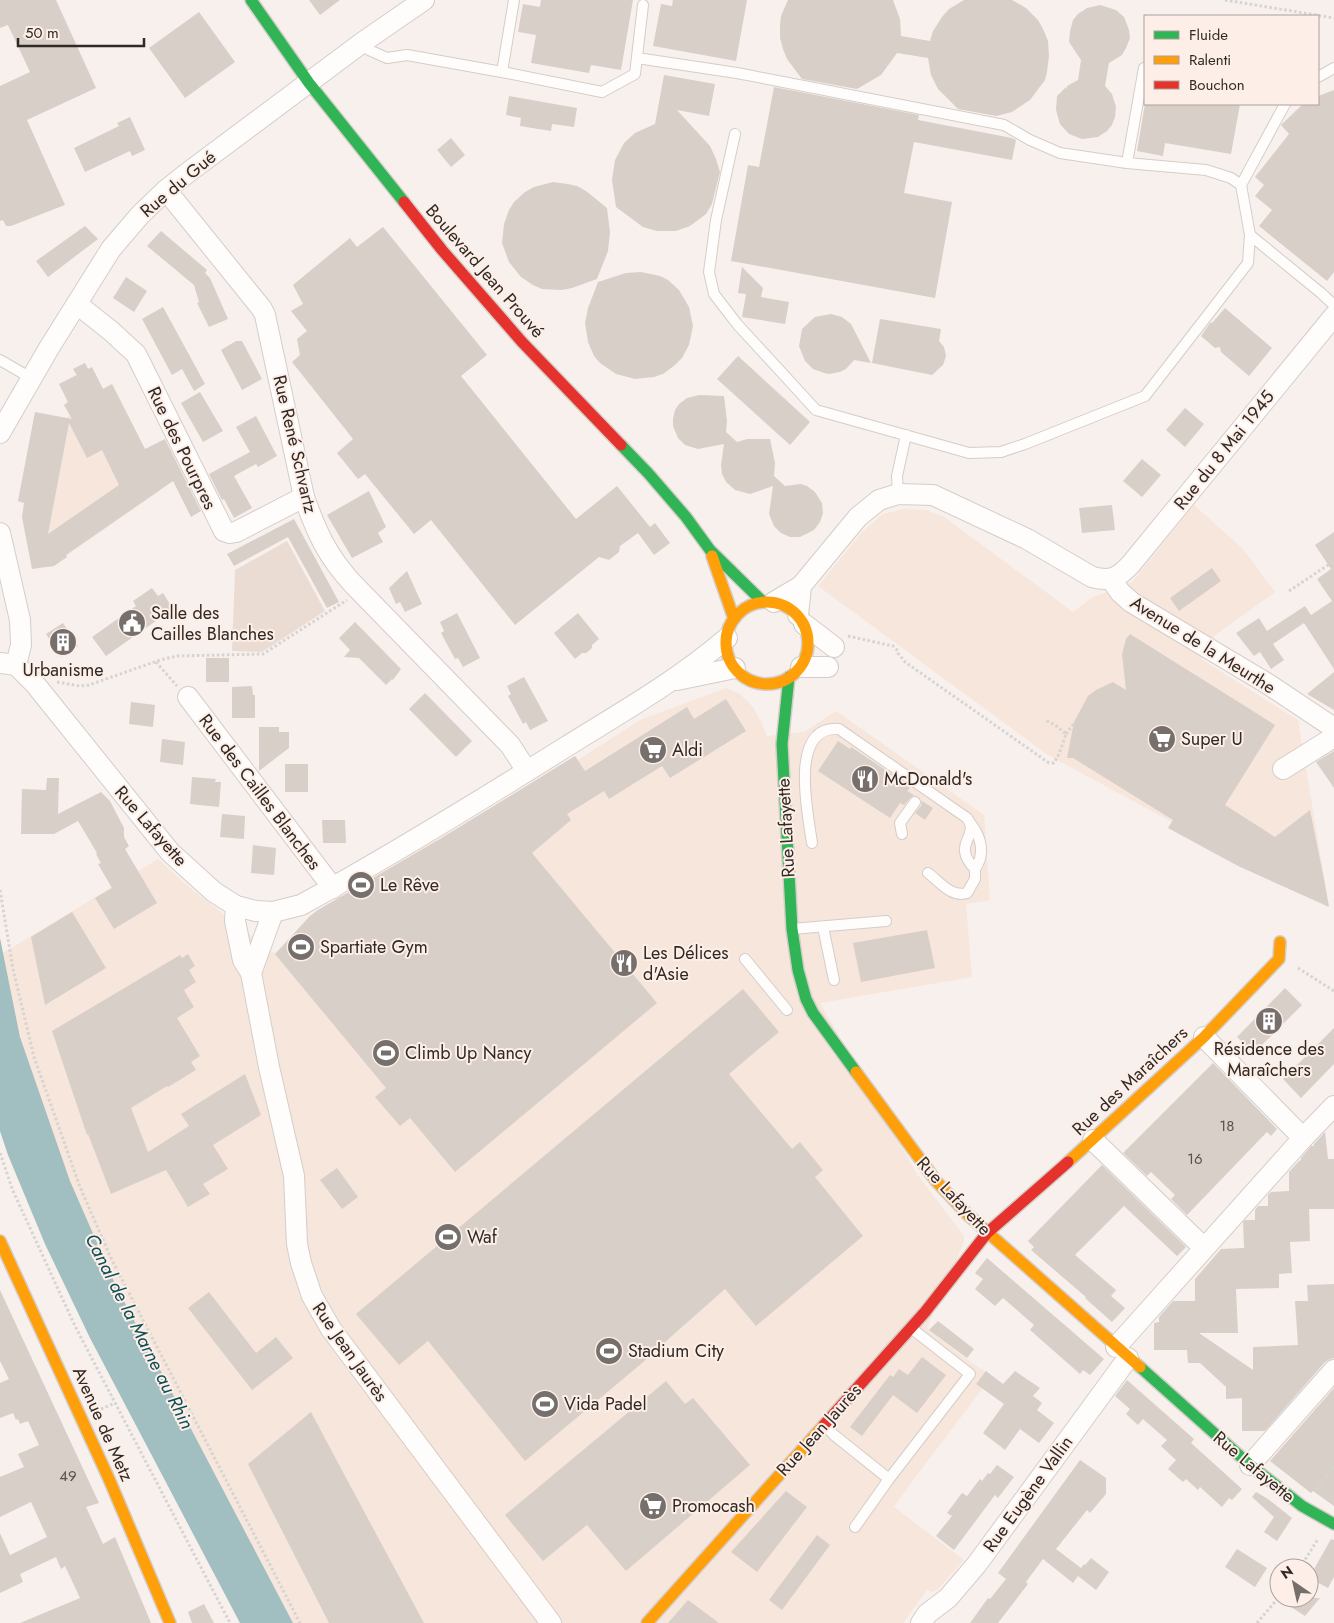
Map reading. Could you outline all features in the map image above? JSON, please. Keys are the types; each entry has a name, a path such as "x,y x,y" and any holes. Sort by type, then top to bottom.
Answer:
{"street":[{"name":"Boulevard Jean Prouvé","path":"251,0 309,83 442,250 522,342 648,473 686,517 710,550 769,602"},
{"name":"Rue du Gué","path":"0,432 49,348 111,249 140,215 166,190 364,42 424,0"},
{"name":"Rue René Schvartz","path":"166,190 265,315 304,497 313,524 325,548 338,568 360,592 510,745 527,772"},
{"name":"Rue des Pourpres","path":"77,304 112,331 136,354 224,531 236,532 304,497"},
{"name":"Rue du 8 Mai 1945","path":"1111,579 1119,576 1131,564 1334,316"},
{"path":"828,667 795,672 777,682 764,684 752,681 735,668 730,659 727,638 734,619 747,607 769,602 801,586 858,517 879,500 898,494 932,495 1027,539 1092,577 1102,580 1111,579"},
{"path":"0,534 20,620 21,645 8,664"},
{"name":"Boulevard Jean Prouvé","path":"710,550 734,619"},
{"name":"Avenue de la Meurthe","path":"1111,579 1120,592 1131,602 1268,684 1334,728"},
{"path":"795,672 806,657 808,646 808,634 801,620 801,586"},
{"path":"769,602 791,609 801,620 832,645"},
{"name":"Rue Lafayette","path":"8,664 35,684 170,852 214,892 236,906 256,912 273,912 301,905 332,888 527,772 672,681 727,638"},
{"name":"Rue Lafayette","path":"672,681 709,675 735,668"},
{"name":"Rue Lafayette","path":"782,744 795,672"},
{"path":"752,681 760,694"},
{"name":"Rue des Cailles Blanches","path":"188,697 332,888"},
{"name":"Rue Lafayette","path":"775,726 782,744 803,844 792,929 798,970 806,999 813,1013 936,1181 964,1212 1250,1465 1302,1506 1334,1524"},
{"path":"1283,770 1334,737"},
{"name":"Rue Jean Jaurès","path":"236,906 235,921 241,952 243,960 251,973 269,1067 294,1176 297,1244 312,1296 331,1330 551,1623"},
{"path":"251,973 273,912"},
{"path":"1279,960 1280,942"},
{"name":"Rue des Maraîchers","path":"987,1233 1093,1140 1204,1037 1279,960"},
{"path":"1204,1037 1304,1138"},
{"name":"Rue Eugène Vallin","path":"920,1623 927,1614 948,1598 977,1564 1122,1352 1204,1248 1334,1106"},
{"path":"1093,1140 1204,1248"},
{"name":"Rue Jean Jaurès","path":"647,1623 925,1312 987,1233"},
{"name":"Avenue de Metz","path":"0,1241 82,1421 170,1623"},
{"path":"1250,1465 1334,1370"}],"lane":[{"path":"502,72 514,0"},
{"path":"364,42 369,50 387,58 407,55 602,92 635,74 643,5"},
{"path":"637,58 737,73 1004,125 1030,140 1060,153 1127,163 1206,170 1231,178 1241,185"},
{"path":"1127,163 1144,68"},
{"path":"1319,76 1334,68"},
{"path":"734,134 716,220 709,272 714,294 738,324 816,410 969,453 1001,452 1145,396 1248,263 1250,234 1241,185 1284,105"},
{"path":"1250,234 1334,306"},
{"path":"0,360 31,378"},
{"path":"898,494 897,476 906,435"},
{"path":"803,844 805,767 808,753 815,737 822,731 839,729 967,818 978,833 981,844 981,861 975,869 975,879 967,893 962,895 946,889 928,873"},
{"path":"902,834 900,823 915,802"},
{"path":"971,824 972,829 964,847 968,861 975,869"},
{"path":"792,929 886,921"},
{"path":"823,927 834,980"},
{"path":"745,959 787,1010"},
{"path":"855,1527 889,1478 970,1374 911,1328"},
{"path":"824,1424 834,1435 889,1478"}],"path":[{"path":"1225,0 1316,15"},
{"path":"1319,16 1334,18"},
{"path":"1289,591 1334,561"},
{"path":"53,682 80,686 89,685 177,656 263,654 360,592"},
{"path":"832,645 848,636 893,646 905,662 1049,763 1054,763 1066,734 1074,722"},
{"path":"156,662 188,697"},
{"path":"1045,720 1066,734"},
{"path":"0,890 13,969 34,1056 52,1111 90,1211 111,1258 300,1623"},
{"path":"1279,960 1302,970 1334,991"},
{"path":"0,1154 13,1191 75,1326 230,1623"},
{"path":"100,1409 115,1403"},
{"path":"1315,1490 1334,1467"},
{"path":"1306,1558 1319,1538"},
{"path":"1257,1623 1270,1608"}],"shaded area":[{"path":"85,363 88,369 92,367 103,389 112,384 139,437 136,439 161,490 52,567 32,569 22,517 24,503 18,501 35,412 66,418 70,415 64,405 68,402 59,384 76,375 73,369"},
{"path":"1194,505 1243,549 1275,592 1214,636 1201,659 1298,720 1329,907 1048,755 818,586 863,531 883,514 904,509 927,510 944,517 1073,612 1091,598 1132,582"},
{"path":"287,541 325,611 262,652 232,651 235,570"},
{"path":"726,688 740,694 753,707 767,736 804,732 836,711 984,815 990,900 966,904 972,977 820,1003 917,1174 964,1236 964,1242 927,1328 992,1376 894,1507 964,1560 939,1588 933,1592 927,1590 903,1623 293,1623 116,1286 70,1181 20,1037 3,953 158,859 190,888 275,954 310,916 318,910 575,756 578,760 640,720"}],"water":[{"name":"Canal de la Marne au Rhin","path":"0,938 20,1037 70,1181 116,1286 293,1623 240,1623 90,1338 45,1244 0,1131"}],"building":[{"path":"0,0 56,0 96,88 27,120 65,205 11,226 6,226 3,220 0,221 0,86 30,72 8,25 0,28"},
{"path":"309,0 340,0 320,15"},
{"path":"541,0 633,0 621,70 591,65 589,73 531,63 536,35 518,32 523,4 540,7"},
{"path":"673,0 747,0 736,61 653,46 661,4 672,6"},
{"path":"788,0 893,0 900,19 901,36 930,41 933,31 942,17 949,9 964,0 1012,0 1026,8 1038,20 1048,41 1049,56 1045,80 1030,100 1012,112 996,116 958,109 938,89 931,75 928,58 897,53 881,75 857,89 802,79 787,59 780,38 781,16"},
{"path":"1100,5 1116,10 1124,17 1130,38 1122,55 1109,63 1105,86 1112,94 1116,107 1112,125 1098,137 1082,139 1069,134 1060,124 1056,110 1057,96 1066,87 1067,89 1067,86 1078,80 1081,60 1069,42 1073,20 1087,8"},
{"path":"199,12 235,62 185,98 149,48"},
{"path":"664,75 715,84 709,116 677,110 710,146 720,172 712,204 706,214 690,226 676,231 657,231 643,227 616,207 612,180 615,160 624,143 635,133 655,124"},
{"path":"774,87 919,115 918,120 1016,140 1012,160 914,142 904,193 952,202 935,298 731,261 748,165 759,167"},
{"path":"1334,90 1334,272 1327,281 1259,226 1272,210 1255,196 1264,185 1255,177 1289,134 1281,125 1302,105 1319,105 1319,96"},
{"path":"509,96 577,108 574,127 552,124 551,131 520,126 521,118 506,115"},
{"path":"1145,105 1240,105 1231,154 1165,143 1163,156 1137,151"},
{"path":"130,117 145,150 132,156 130,151 85,172 74,148 119,126 117,123"},
{"path":"451,138 465,155 451,167 437,150"},
{"path":"553,182 577,186 607,208 610,232 608,251 597,279 562,290 542,289 521,277 509,262 502,243 504,224 514,202 534,187"},
{"path":"85,226 98,239 48,277 36,261"},
{"path":"383,227 487,355 461,376 576,519 617,486 650,527 655,523 670,543 654,555 638,533 620,546 619,552 609,560 599,557 515,625 431,520 414,534 365,474 358,479 337,453 353,439 292,362 300,355 297,339 307,331 291,311 303,304 293,285 350,238 357,247"},
{"path":"161,231 207,270 205,273 210,278 228,319 209,327 197,303 199,302 194,285 147,246"},
{"path":"742,267 763,288 761,297 789,302 785,324 742,317 746,294 738,293"},
{"path":"641,272 660,276 668,280 679,290 689,307 693,326 689,345 682,358 675,365 663,374 635,379 616,374 600,363 594,356 588,342 585,323 588,308 598,282 626,273"},
{"path":"126,277 147,291 134,312 113,298"},
{"path":"163,307 205,384 194,391 182,369 172,375 142,319"},
{"path":"1225,308 1272,348 1249,376 1221,352 1220,347 1215,348 1201,336 1210,323"},
{"path":"831,314 842,317 851,324 871,363 854,360 846,369 829,374 813,369 805,361 799,346 802,329 815,317"},
{"path":"880,319 941,329 939,341 944,347 946,356 943,365 932,375 872,363"},
{"path":"236,341 242,341 262,379 242,390 221,350"},
{"path":"738,356 810,422 790,445 717,379"},
{"path":"85,363 88,369 92,367 103,389 112,384 145,449 165,439 201,511 191,517 173,481 66,555 67,557 54,566 32,569 22,517 24,503 18,501 35,412 72,419 64,405 68,402 59,384 77,375 73,369","holes":["69,423 87,458 102,450 119,485 48,534"]},
{"path":"200,392 223,431 203,442 181,403"},
{"path":"699,395 724,396 727,421 726,432 737,442 747,439 770,439 775,463 774,476 785,486 801,484 807,486 815,492 822,503 823,513 820,522 814,530 800,537 790,537 781,533 774,526 769,514 773,486 750,494 735,490 726,482 722,474 721,465 724,444 698,449 685,445 678,438 673,426 675,410 687,398"},
{"path":"1185,408 1204,424 1185,447 1166,430"},
{"path":"256,416 277,456 258,467 256,464 234,476 252,508 234,518 224,499 222,500 209,474 250,452 236,427"},
{"path":"1142,459 1161,475 1142,497 1123,481"},
{"path":"369,491 386,527 378,533 383,542 352,558 327,515"},
{"path":"1112,505 1115,530 1082,533 1079,508"},
{"path":"294,519 339,602 327,608 288,537 234,566 227,554"},
{"path":"1334,532 1334,669 1304,623 1273,644 1284,660 1271,669 1260,652 1254,656 1236,633 1259,618 1267,631 1305,606 1311,615 1332,601 1317,579 1331,569 1315,545"},
{"path":"1212,568 1221,581 1179,611 1170,598"},
{"path":"407,571 422,604 405,612 400,602 396,604 389,588"},
{"name":"Salle des Cailles Blanches","path":"152,588 158,596 163,593 173,609 106,656 92,637 136,606 133,601"},
{"path":"457,613 480,658 463,667 458,658 455,659 441,633 444,631 440,622"},
{"path":"578,613 599,639 586,653 582,653 575,659 554,633"},
{"path":"355,622 401,669 393,680 386,685 359,658 344,657 350,650 339,638"},
{"name":"Urbanisme","path":"63,623 78,646 61,657 46,634"},
{"path":"1130,634 1275,725 1225,805 1275,837 1310,810 1329,907 1238,866 1168,828 1173,820 1073,758 1067,758 1074,722 1088,696 1113,682 1126,690 1122,654 1126,639"},
{"path":"206,658 229,658 229,682 206,682"},
{"path":"1334,672 1334,710 1307,694"},
{"path":"524,677 548,721 530,730 526,722 523,724 508,696 511,694 507,686"},
{"path":"252,686 253,695 255,695 255,718 232,718 232,687"},
{"path":"425,693 472,741 456,757 409,709"},
{"path":"726,699 746,731 670,778 662,766 609,799 604,791 567,814 571,820 532,853 657,1003 455,1172 410,1118 400,1126 375,1097 386,1088 275,954 310,916 318,910 440,839 575,756 585,771 687,707 694,719"},
{"path":"131,702 155,705 153,727 129,724"},
{"path":"259,727 279,727 279,732 289,732 289,748 259,771"},
{"path":"162,739 185,742 183,765 160,762"},
{"name":"McDonald's","path":"838,741 850,749 851,747 899,779 910,788 907,791 914,795 904,805 900,803 890,818 818,771"},
{"path":"1334,751 1334,788 1316,762"},
{"path":"285,764 308,764 308,792 285,792"},
{"path":"192,777 216,779 215,782 221,782 219,807 190,804"},
{"path":"47,778 59,778 58,814 101,792 110,801 124,828 124,837 129,846 125,849 157,903 114,929 95,898 112,888 98,864 101,863 97,853 78,821 54,834 21,834 22,789 46,790"},
{"path":"922,801 933,808 925,820 915,813 921,806"},
{"path":"222,814 245,816 244,839 220,837"},
{"path":"322,820 345,820 346,843 323,843"},
{"path":"253,845 276,848 274,875 251,873"},
{"path":"72,912 106,968 45,1005 31,937"},
{"path":"927,930 935,968 861,982 853,943"},
{"path":"188,954 195,966 189,970 196,982 184,990 194,1007 177,1018 200,1056 191,1062 196,1070 131,1108 148,1152 189,1126 181,1114 245,1074 261,1115 213,1145 228,1169 203,1184 210,1194 188,1207 166,1170 111,1194 87,1135 52,1031 180,955 182,958"},
{"name":"Résidence des Maraîchers","path":"1285,988 1302,1005 1254,1053 1237,1037"},
{"path":"743,989 779,1032 729,1074 792,1149 800,1142 823,1170 815,1177 863,1236 756,1326 725,1289 666,1343 525,1461 428,1341 399,1365 356,1314"},
{"name":"Résidence des Maraîchers","path":"1334,1028 1334,1064 1301,1098 1283,1079"},
{"path":"1213,1063 1277,1129 1271,1136 1267,1132 1187,1215 1171,1199 1175,1195 1151,1172 1147,1176 1123,1153"},
{"path":"1325,1132 1328,1159 1334,1159 1334,1209 1309,1209 1310,1241 1290,1242 1292,1273 1279,1274 1279,1288 1236,1289 1238,1333 1199,1333 1253,1370 1253,1347 1298,1345 1295,1301 1308,1301 1307,1285 1334,1284 1334,1358 1325,1362 1265,1431 1242,1431 1242,1398 1226,1399 1226,1387 1200,1363 1188,1363 1187,1350 1154,1350 1154,1323 1159,1322 1159,1317 1173,1301 1195,1301 1195,1279 1221,1249 1244,1248 1243,1222 1245,1220 1255,1220 1255,1210 1258,1206 1268,1206 1268,1195 1271,1192 1289,1191 1289,1172"},
{"path":"1102,1165 1186,1247 1177,1256 1124,1206 1075,1255 1116,1290 1111,1296 1125,1308 1112,1322 1031,1250 1034,1247 1028,1241"},
{"path":"337,1168 358,1197 342,1209 320,1180"},
{"path":"987,1258 1104,1359 1090,1375 1083,1370 1080,1374 1030,1330 1034,1325 1003,1298 995,1306 975,1289 983,1279 975,1273"},
{"path":"0,1290 99,1503 86,1507 103,1544 115,1537 151,1623 20,1623 80,1598 65,1566 61,1569 56,1557 20,1574 23,1582 0,1593 0,1533 10,1555 47,1537 31,1502 0,1517 0,1477 24,1467 18,1454 39,1445 28,1421 20,1424 13,1413 0,1418 0,1383 9,1379 0,1361"},
{"path":"209,1292 256,1353 276,1337 293,1358 252,1390 188,1308"},
{"path":"938,1321 974,1349 967,1358 929,1330"},
{"path":"922,1357 946,1375 917,1413 893,1395 862,1436 850,1427 890,1375 893,1377 899,1369 908,1375"},
{"path":"986,1371 1003,1384 1015,1371 1040,1388 1033,1396 1042,1403 1037,1410 1054,1423 1039,1443 1020,1429 1005,1450 983,1433 1004,1404 976,1384"},
{"path":"1127,1380 1194,1439 1191,1443 1242,1489 1232,1500 1229,1498 1222,1507 1200,1487 1198,1490 1186,1479 1183,1482 1168,1469 1176,1460 1161,1446 1167,1440 1143,1419 1138,1425 1126,1414 1130,1409 1115,1396"},
{"path":"666,1381 685,1404 693,1398 750,1465 626,1571 587,1525 543,1561 505,1515"},
{"path":"1334,1388 1334,1506 1313,1491 1311,1493 1270,1461"},
{"path":"311,1412 424,1623 329,1623 248,1464"},
{"path":"1080,1460 1106,1478 1106,1494 1090,1513 1087,1510 1056,1549 1081,1568 1091,1558 1109,1572 1096,1590 1078,1576 1073,1583 1043,1559 1026,1582 1028,1584 998,1623 970,1623 988,1598 990,1599 1006,1579 998,1573"},
{"path":"997,1465 1014,1477 998,1498 995,1495 954,1550 936,1536 952,1516 947,1513 962,1493 967,1496 980,1479 982,1481"},
{"path":"786,1491 807,1507 757,1572 731,1552"},
{"path":"1256,1492 1292,1518 1277,1541 1264,1532 1274,1517 1252,1497"},
{"path":"817,1535 830,1545 782,1610 769,1600"},
{"path":"1331,1539 1334,1540 1334,1577 1328,1588 1319,1583 1319,1560"},
{"path":"1237,1549 1267,1568 1255,1587 1225,1567"},
{"path":"688,1600 719,1623 668,1623"},
{"path":"204,1604 214,1623 192,1623 188,1612"},
{"path":"1293,1608 1312,1608 1305,1616"}],"traffic: fast":[{"path":"251,0 309,83 404,202"},
{"path":"621,445 686,517 710,550 763,602"},
{"path":"789,677 782,744 792,929 798,970 806,999 813,1013 856,1072"},
{"path":"1140,1367 1250,1465 1302,1506 1334,1524"}],"traffic: slow":[{"path":"712,556 734,619"},
{"path":"767,602 783,605 796,614 805,627 808,643 805,659 796,672 783,681 767,684 751,681 738,672 729,659 726,643 729,627 738,614 751,605 767,602"},
{"path":"1068,1162 1204,1037 1279,959 1280,942"},
{"path":"856,1072 936,1181 968,1215 1140,1367"},
{"path":"0,1241 109,1479 170,1623"},
{"path":"647,1623 824,1425"}],"traffic: jam":[{"path":"404,202 442,250 522,342 621,445"},
{"path":"824,1425 925,1312 987,1233 1068,1162"}],"place":[{"name":"Salle des Cailles Blanches","path":"132,623"},
{"name":"Urbanisme","path":"63,642"},
{"name":"Super U","path":"1162,739"},
{"name":"Aldi","path":"653,750"},
{"name":"McDonald's","path":"865,779"},
{"name":"Le Rêve","path":"361,885"},
{"name":"Spartiate Gym","path":"301,947"},
{"name":"Les Délices d'Asie","path":"624,963"},
{"name":"Résidence des Maraîchers","path":"1269,1021"},
{"name":"Climb Up Nancy","path":"386,1053"},
{"name":"Waf","path":"448,1237"},
{"name":"Stadium City","path":"609,1351"},
{"name":"Vida Padel","path":"545,1404"},
{"name":"Promocash","path":"653,1506"}]}
